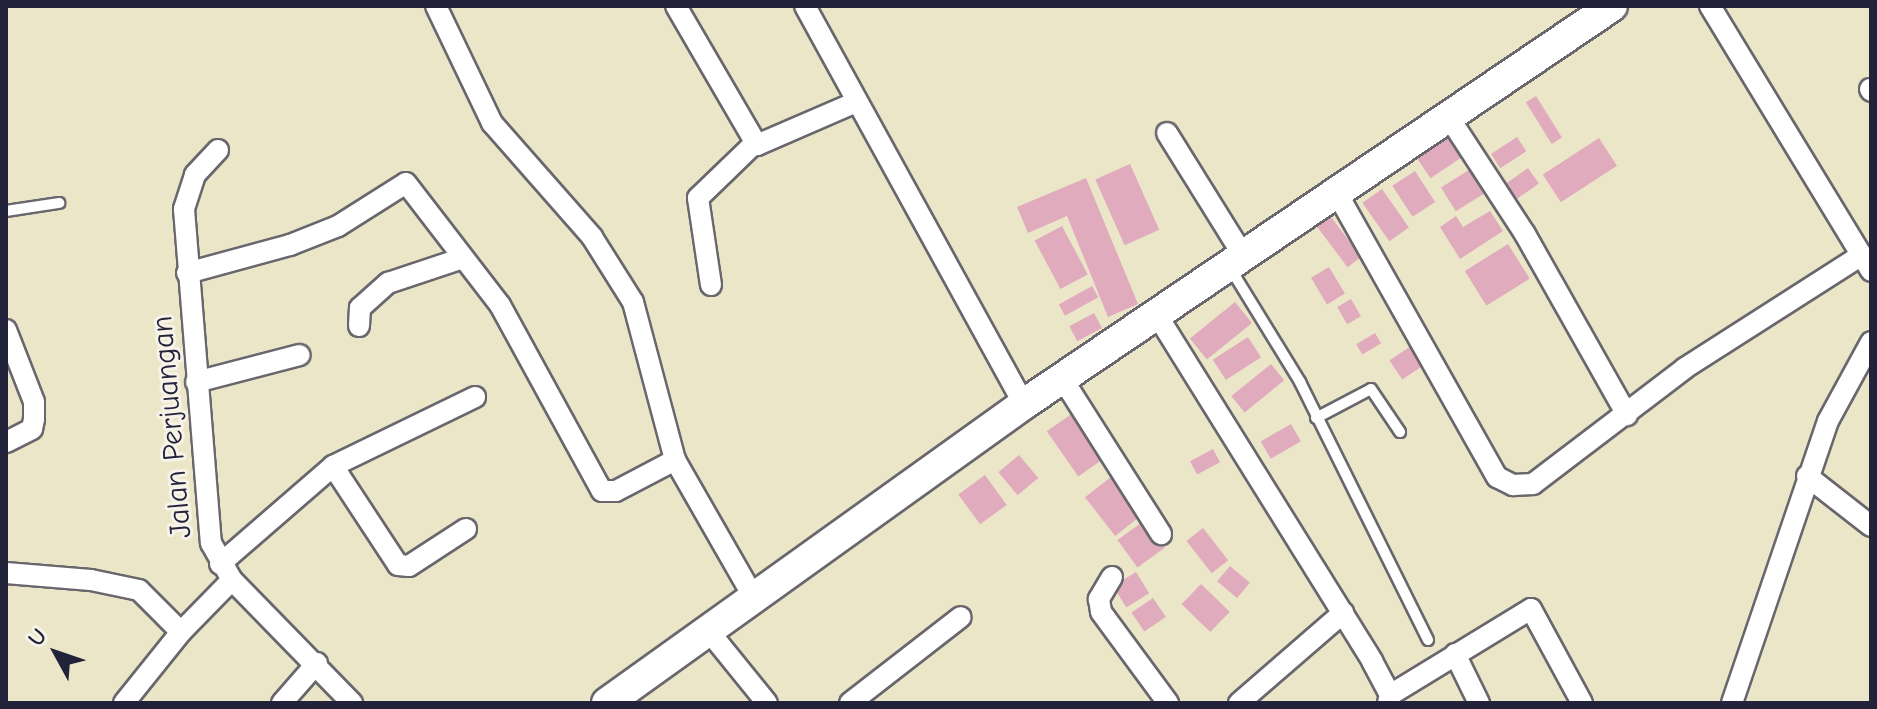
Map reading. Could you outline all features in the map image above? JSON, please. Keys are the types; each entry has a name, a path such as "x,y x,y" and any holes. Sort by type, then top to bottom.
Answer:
{"street":[{"path":"436,6 492,123 592,237 633,302 675,460 754,598"},
{"path":"676,6 755,143 765,146 854,103"},
{"path":"805,6 854,103 1024,404"},
{"path":"607,703 1024,404 1338,195 1612,6"},
{"path":"1338,195 1504,483 1533,484 1766,312 1866,263 1710,6"},
{"path":"1450,119 1533,246 1627,415"},
{"path":"1167,133 1236,261"},
{"path":"711,285 698,198 755,143"},
{"name":"Jalan Perjuangan","path":"218,150 186,195 187,273 211,543 226,572"},
{"path":"187,273 290,245 338,226 406,183 500,305 602,491 616,491 675,460"},
{"path":"359,326 360,308 388,283 463,258"},
{"path":"1157,315 1343,613 1389,699 1455,654 1531,609 1582,703"},
{"path":"6,330 34,402 32,429 6,442"},
{"path":"1732,703 1828,421 1871,342"},
{"path":"196,382 300,355"},
{"path":"1062,378 1161,534"},
{"path":"124,703 226,572 333,466 475,397"},
{"path":"333,466 398,565 409,566 466,529"},
{"path":"1807,476 1871,526"},
{"path":"226,572 317,663 352,703"},
{"path":"6,573 91,580 139,590 181,632"},
{"path":"1112,577 1099,599 1101,612 1168,703"},
{"path":"1239,703 1343,613"},
{"path":"850,703 961,617"},
{"path":"707,629 767,703"},
{"path":"1455,654 1479,703"},
{"path":"282,703 317,663"}],"lane":[{"path":"6,211 59,203"},
{"path":"1236,261 1428,640"},
{"path":"1316,418 1371,389 1400,432"}],"building":[{"path":"1536,96 1562,138 1552,144 1526,102"},
{"path":"1453,133 1467,154 1431,178 1417,158"},
{"path":"1517,137 1526,151 1500,168 1491,154"},
{"path":"1599,138 1617,166 1561,202 1543,174"},
{"path":"1130,164 1159,230 1125,245 1095,179"},
{"path":"1528,168 1539,184 1517,199 1506,183"},
{"path":"1469,170 1484,194 1456,211 1441,187"},
{"path":"1415,171 1435,202 1413,217 1392,186"},
{"path":"1086,178 1138,304 1108,317 1067,216 1028,233 1017,207"},
{"path":"1382,189 1409,228 1389,241 1362,203"},
{"path":"1490,211 1503,231 1460,259 1440,227 1456,216 1463,227"},
{"path":"1328,213 1361,257 1348,267 1314,223"},
{"path":"1062,226 1088,275 1060,289 1035,241"},
{"path":"1508,244 1530,279 1486,306 1465,271"},
{"path":"1329,267 1345,294 1327,304 1311,278"},
{"path":"1092,286 1098,297 1065,316 1059,304"},
{"path":"1351,299 1361,316 1347,324 1337,307"},
{"path":"1235,302 1252,323 1207,359 1190,339"},
{"path":"1094,313 1102,328 1077,341 1069,326"},
{"path":"1375,333 1381,343 1362,355 1356,344"},
{"path":"1248,337 1261,357 1226,380 1213,360"},
{"path":"1411,346 1424,365 1402,380 1389,361"},
{"path":"1271,364 1284,380 1245,412 1231,396"},
{"path":"1073,413 1105,458 1078,476 1047,431"},
{"path":"1291,424 1301,441 1271,459 1261,442"},
{"path":"1213,449 1220,462 1197,474 1190,461"},
{"path":"1019,455 1038,478 1018,495 998,472"},
{"path":"985,475 1007,505 980,524 958,494"},
{"path":"1111,477 1141,516 1115,536 1085,497"},
{"path":"1145,520 1165,548 1137,567 1117,540"},
{"path":"1203,528 1228,560 1212,573 1186,541"},
{"path":"1230,566 1250,583 1237,598 1217,581"},
{"path":"1136,572 1149,593 1126,608 1113,586"},
{"path":"1201,584 1230,612 1210,632 1182,604"},
{"path":"1153,598 1166,617 1144,632 1131,613"}]}
